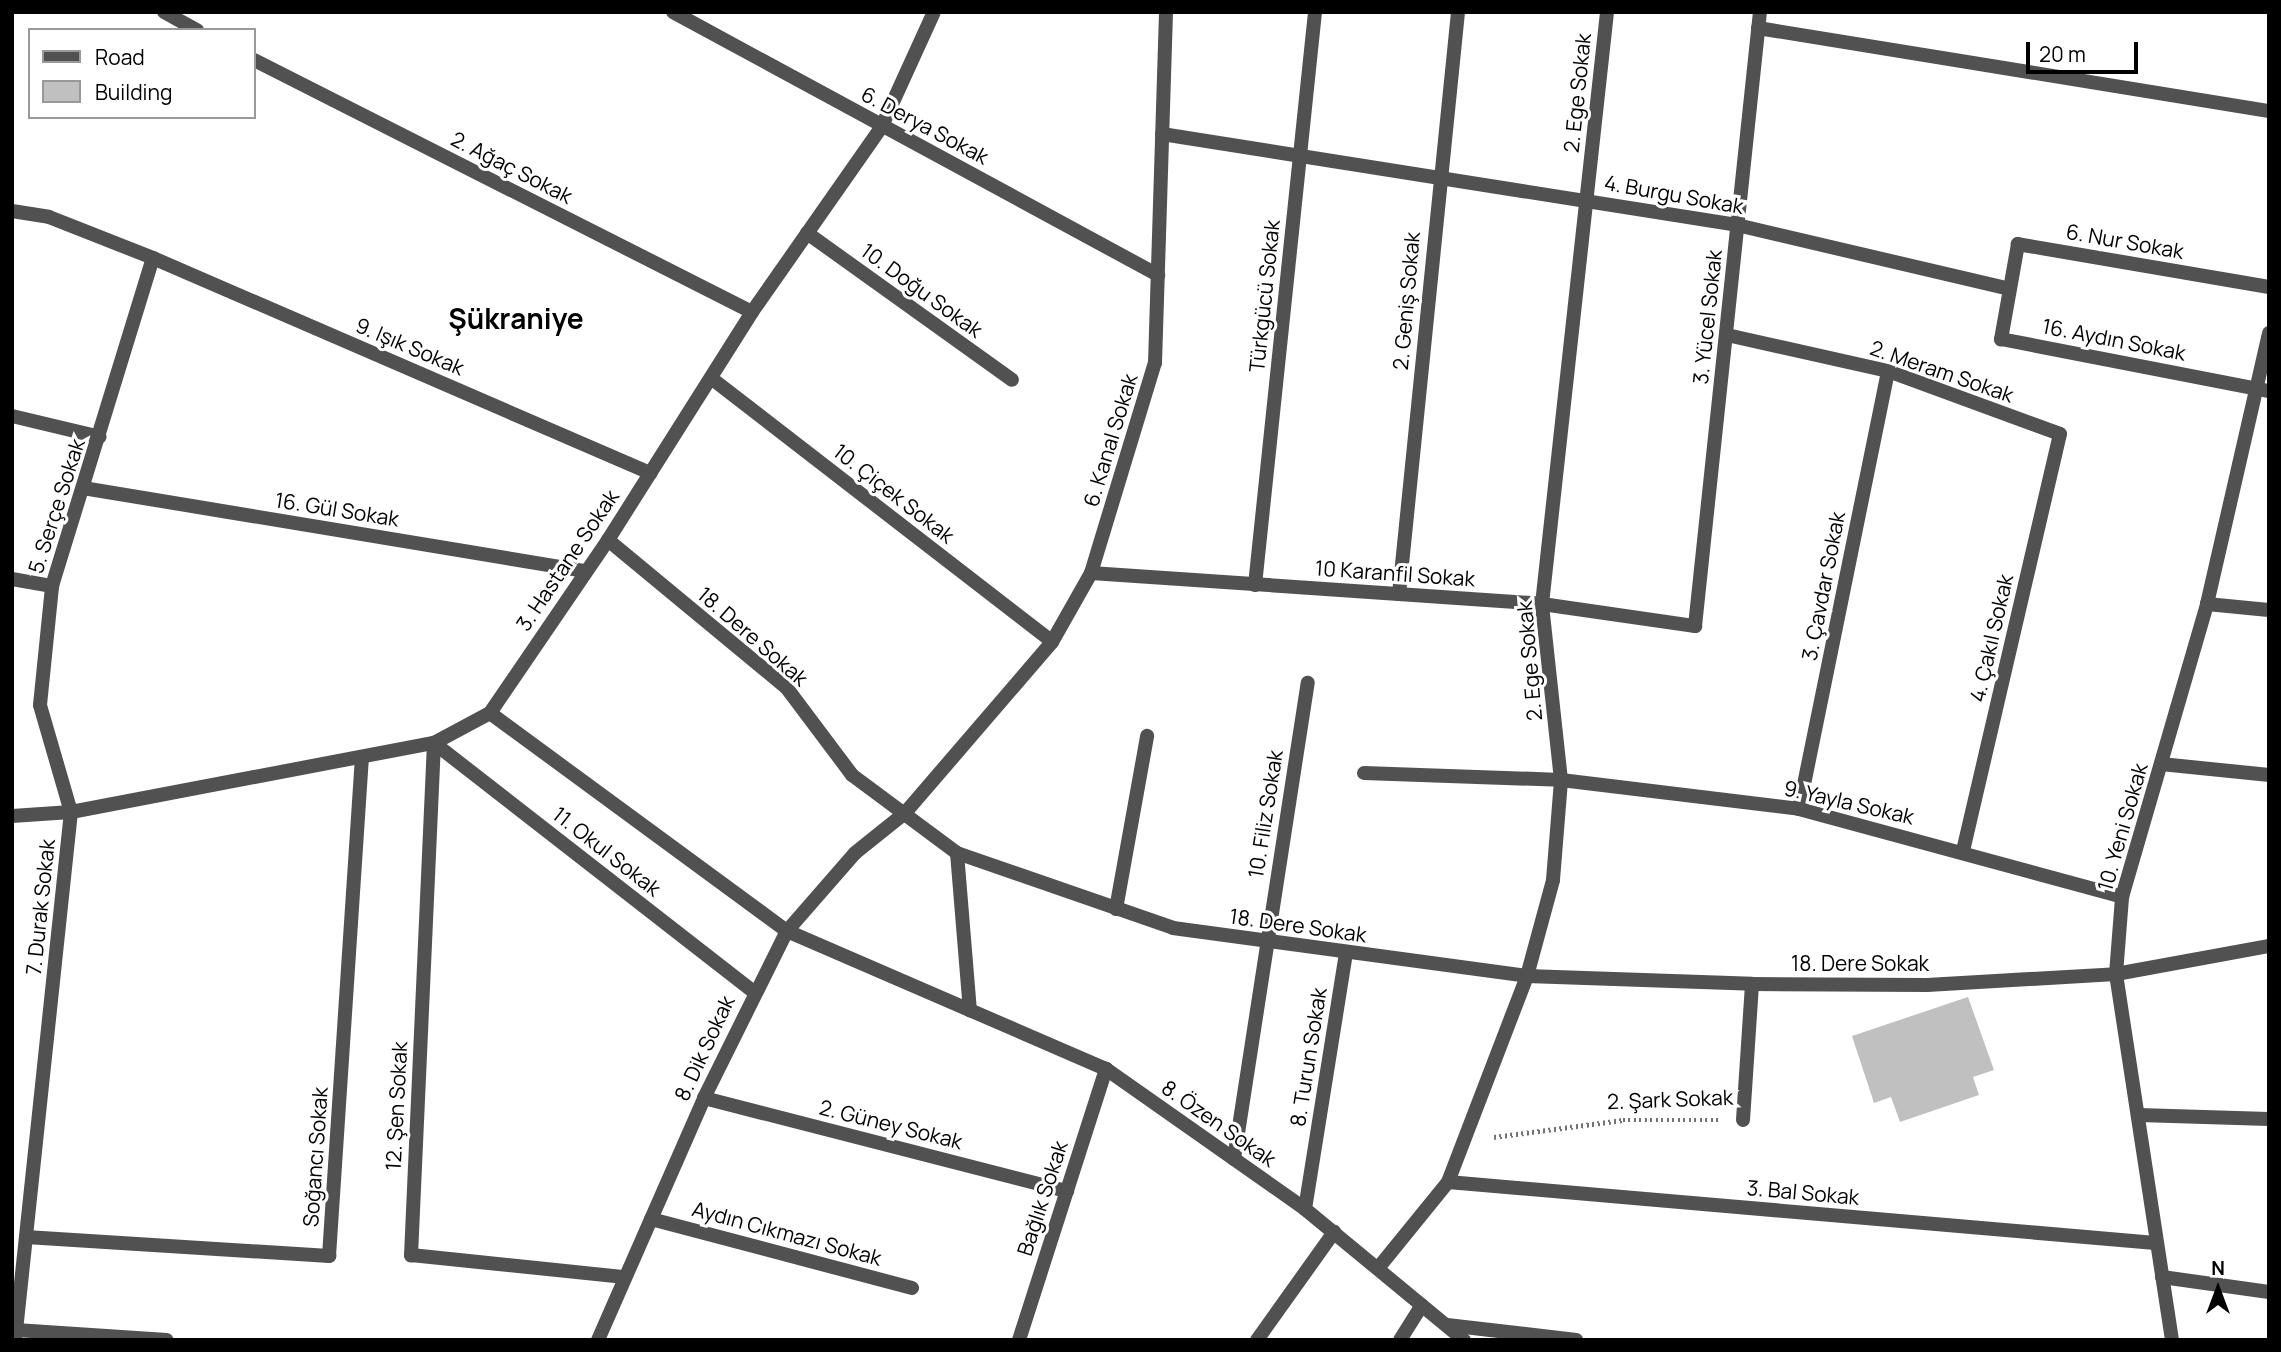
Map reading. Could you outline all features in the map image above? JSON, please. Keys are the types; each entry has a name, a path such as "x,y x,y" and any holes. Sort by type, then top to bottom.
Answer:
{"street":[{"path":"164,12 193,28"},
{"name":"6. Derya Sokak","path":"673,12 1158,275"},
{"name":"3. Hastane Sokak","path":"12,816 71,812 434,743 490,713 608,540 752,312 882,126 934,12"},
{"name":"6. Kanal Sokak","path":"905,813 1052,642 1091,573 1155,363 1166,12"},
{"name":"Türkgücü Sokak","path":"1255,585 1315,12"},
{"name":"2. Geniş Sokak","path":"1399,594 1438,176 1458,12"},
{"name":"2. Ege Sokak","path":"1379,1267 1448,1182 1527,976 1553,880 1561,780 1542,604 1607,12"},
{"name":"3. Yücel Sokak","path":"1695,626 1760,12"},
{"path":"1758,28 2269,111"},
{"name":"2. Ağaç Sokak","path":"256,61 752,312"},
{"name":"4. Burgu Sokak","path":"1162,134 1737,225 2010,289"},
{"name":"9. Işık Sokak","path":"12,211 50,217 153,258 650,473"},
{"name":"10. Doğu Sokak","path":"807,233 1012,380"},
{"name":"6. Nur Sokak","path":"2010,289 2018,244 2269,287"},
{"name":"5. Serçe Sokak","path":"71,812 40,705 52,586 100,438 153,258"},
{"name":"16. Aydın Sokak","path":"2010,289 2001,339 2262,389"},
{"name":"10. Yeni Sokak","path":"2172,1340 2155,1243 2139,1115 2116,974 2122,897 2207,604 2262,389 2269,333"},
{"name":"2. Meram Sokak","path":"1727,335 1888,370 2060,434"},
{"name":"3. Çavdar Sokak","path":"1799,809 1888,370"},
{"name":"10. Çiçek Sokak","path":"711,378 1052,642"},
{"path":"12,416 100,438"},
{"name":"4. Çakıl Sokak","path":"1963,851 2060,434"},
{"name":"16. Gül Sokak","path":"83,488 585,571"},
{"name":"18. Dere Sokak","path":"608,540 786,687 852,775 957,853 1172,929 1527,976 1752,984 1927,985 2116,974 2269,946"},
{"name":"10 Karanfil Sokak","path":"1091,573 1542,604 1695,626"},
{"path":"12,579 52,586"},
{"path":"2207,604 2269,610"},
{"name":"10. Filiz Sokak","path":"1234,1159 1308,683"},
{"name":"11. Okul Sokak","path":"490,713 787,931"},
{"path":"1116,909 1147,736"},
{"name":"11. Okul Sokak","path":"434,743 754,992"},
{"name":"12. Şen Sokak","path":"434,743 411,1255 625,1277"},
{"name":"Soğancı Sokak","path":"26,1237 329,1256 362,757"},
{"path":"2161,764 2269,775"},
{"name":"9. Yayla Sokak","path":"1364,773 1561,780 1799,809 1963,851 2122,897"},
{"name":"7. Durak Sokak","path":"16,1335 71,812"},
{"name":"8. Dik Sokak","path":"598,1340 704,1098 754,992 787,931 855,853 905,813"},
{"path":"957,853 970,1010"},
{"name":"8. Özen Sokak","path":"787,931 1106,1069 1305,1209 1379,1267 1464,1340"},
{"name":"8. Turun Sokak","path":"1305,1209 1346,953"},
{"name":"2. Şark Sokak","path":"1743,1120 1752,984"},
{"name":"Bağlık Sokak","path":"1019,1340 1106,1069"},
{"name":"2. Güney Sokak","path":"704,1098 1067,1191"},
{"path":"2139,1115 2269,1119"},
{"name":"3. Bal Sokak","path":"1448,1182 2155,1243"},
{"name":"Aydın Cıkmazı Sokak","path":"651,1219 912,1288"},
{"path":"1257,1340 1334,1232"},
{"path":"2162,1277 2269,1292"},
{"path":"1400,1340 1422,1305"},
{"path":"1446,1325 1576,1340"},
{"path":"16,1335 167,1340"}],"path":[{"name":"2. Şark Sokak","path":"1465,1140 1623,1120 1743,1120"}],"building":[{"path":"1968,997 1994,1070 1973,1077 1979,1095 1900,1122 1891,1097 1874,1103 1852,1036"}],"district":[{"name":"Şükraniye","path":"516,318"}]}
